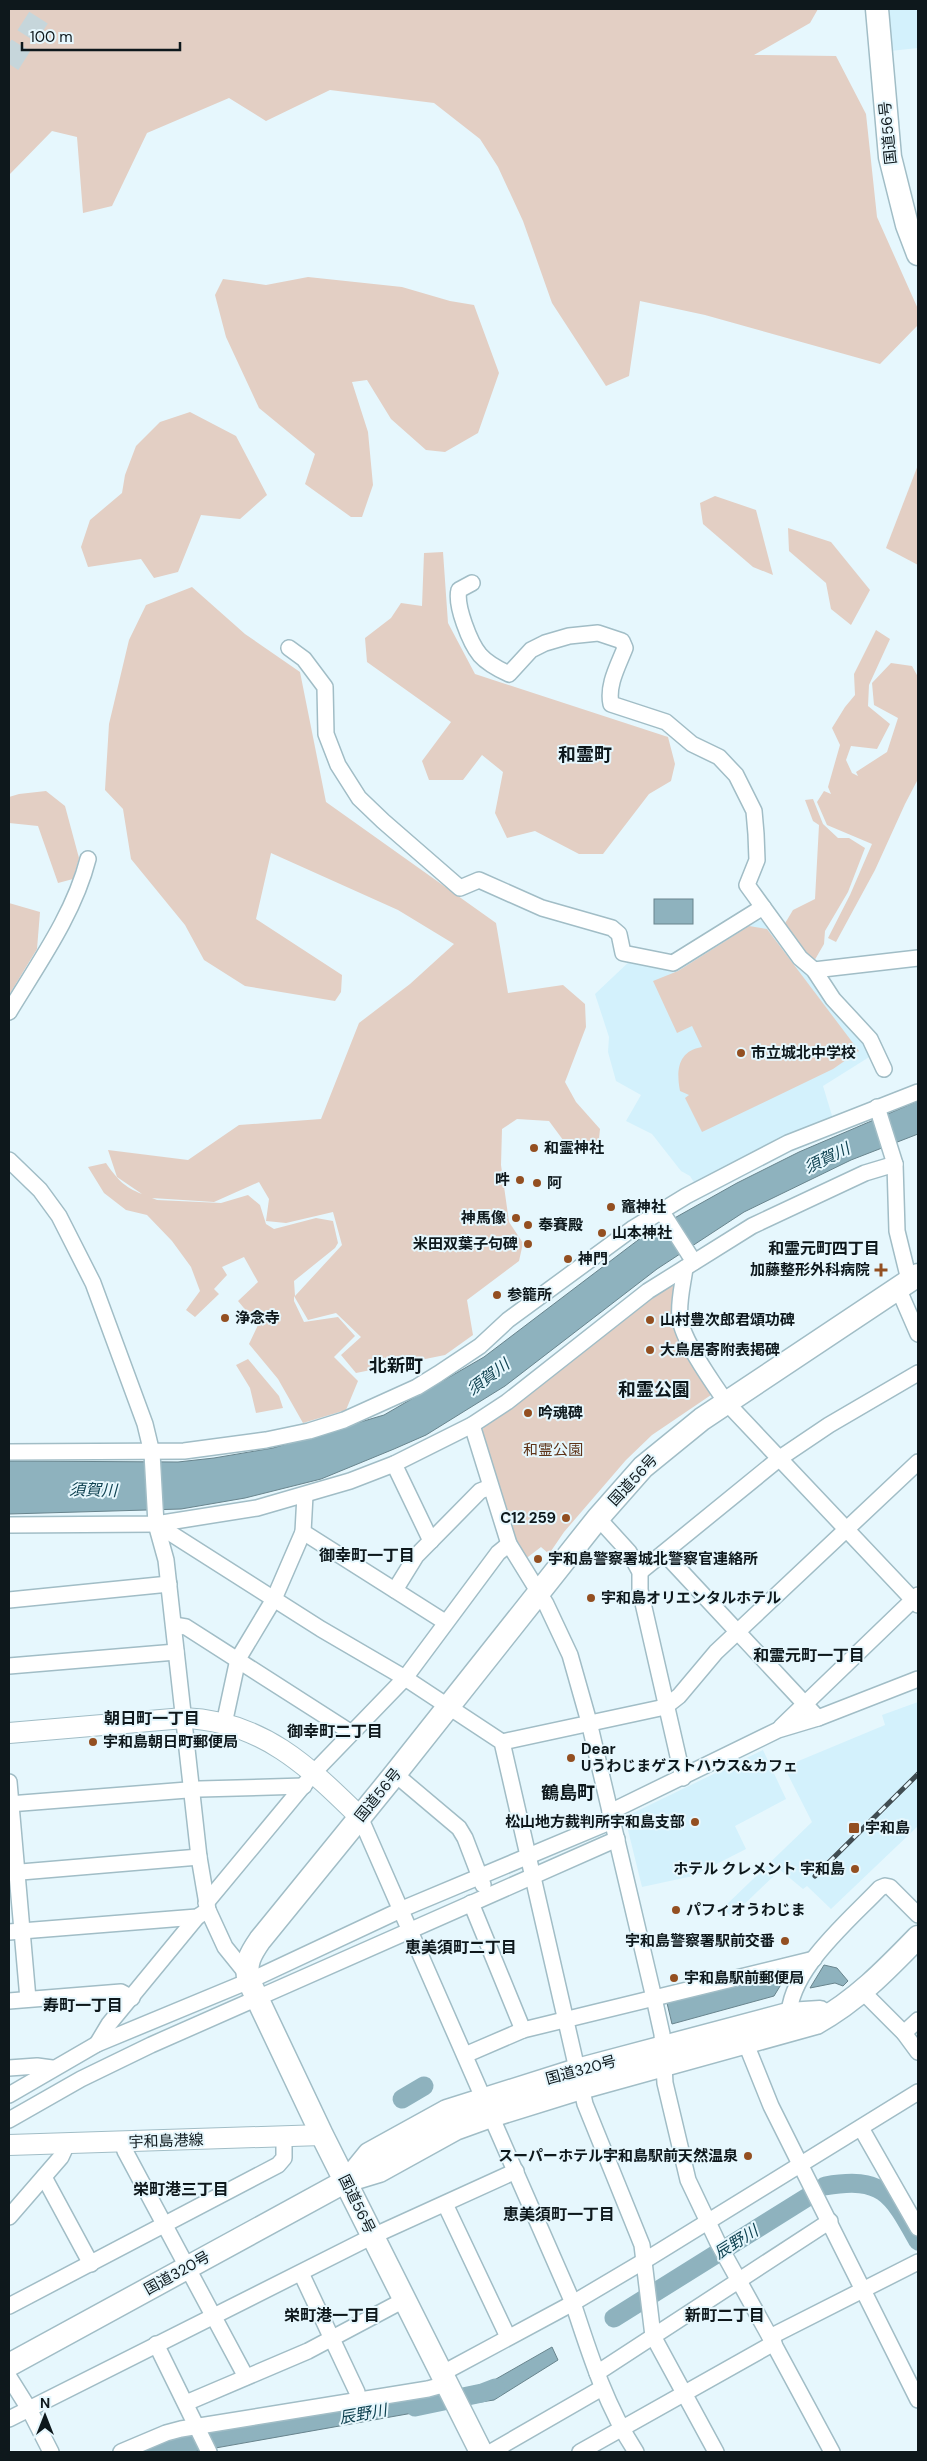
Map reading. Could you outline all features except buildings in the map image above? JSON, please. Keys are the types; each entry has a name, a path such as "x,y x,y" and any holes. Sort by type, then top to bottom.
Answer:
{"highway":[{"name":"国道56号","path":"877,9 890,157 907,225 918,254"},
{"name":"国道56号","path":"482,2452 322,2135 251,1984 249,1957 260,1940 395,1774 598,1518 643,1467 663,1449 726,1402 909,1281"},
{"name":"国道320号","path":"9,2366 183,2258 346,2181 369,2154 447,2111 487,2107 579,2079 839,2010 863,1992 918,1937"}],"main road":[{"path":"9,1733 184,1718 224,1724 260,1736 290,1754 309,1779 360,1817"},
{"name":"宇和島港線","path":"9,2145 322,2135"}],"street":[{"path":"472,583 459,590 457,596 461,616 479,654 490,665 509,674 531,650 545,642 569,636 598,633 622,641 624,648 609,695 611,704 666,722 692,744 720,757 736,775 754,811 757,860 747,886 800,958 814,970 833,999 870,1039 884,1069"},
{"path":"289,648 304,659 326,687 326,734 338,765 359,798 460,888 479,880 542,908 612,928 619,934 623,953 673,964 763,907"},
{"path":"9,1012 54,938 84,877 88,859"},
{"path":"814,970 918,958"},
{"path":"9,1452 152,1457 217,1448 309,1431 344,1420 417,1387 480,1346 508,1320 632,1229 665,1216 686,1196 788,1143 878,1110 918,1092"},
{"path":"878,1110 894,1159 897,1231 909,1281 918,1334"},
{"path":"9,1525 156,1520 256,1508 350,1482 394,1464 472,1425 507,1402 648,1291 690,1262 752,1226 894,1159"},
{"path":"9,1160 40,1190 58,1216 93,1282 145,1424 152,1457 156,1520 164,1548 174,1625 204,1910 225,1947 251,1984"},
{"path":"665,1216 690,1262 679,1308 680,1320 687,1339 726,1402 846,1531 916,1600 778,1730"},
{"path":"640,1572 780,1458 829,1425 918,1372"},
{"path":"472,1425 509,1544 539,1592 570,1655 589,1722 654,1998 665,2083 685,2168 722,2249 832,2452"},
{"path":"502,1742 666,1707 679,1696 716,1652 918,1462"},
{"path":"394,1464 431,1541"},
{"path":"395,1590 416,1556 480,1491 490,1487"},
{"path":"224,1724 238,1659 274,1599 304,1532 305,1495"},
{"path":"598,1518 629,1552 640,1572 640,1590 683,1778"},
{"path":"156,1520 274,1599 405,1678 502,1742 586,2108 642,2245 647,2299 653,2336 716,2452"},
{"path":"304,1532 446,1622"},
{"path":"97,2044 109,2024 204,1910 309,1779 405,1678 498,1553 509,1544"},
{"path":"664,1553 818,1718"},
{"path":"9,1600 168,1584"},
{"path":"174,1625 186,1627 238,1659 347,1730 350,1734"},
{"path":"9,1666 176,1652"},
{"path":"9,2120 251,1984 401,1910 528,1855 611,1816 778,1730 818,1718 918,1679"},
{"path":"395,1774 459,1828 465,1838 486,1896"},
{"path":"10,1804 309,1779"},
{"path":"9,1782 15,1932 28,1999"},
{"path":"360,1817 573,2303 602,2388 621,2429 636,2452"},
{"path":"9,2095 52,2068 97,2044 251,1984 410,1930 617,1839"},
{"path":"13,1873 199,1857"},
{"path":"789,2023 792,1994 814,1960 828,1940 882,1886 890,1887 918,1916"},
{"path":"471,1903 523,2030"},
{"path":"15,1932 204,1910"},
{"path":"465,2055 523,2030 814,1960"},
{"path":"9,2001 121,1992 132,1998"},
{"path":"863,1992 904,2033 918,2052"},
{"path":"904,2033 918,2020"},
{"path":"742,2036 771,2106 918,2400"},
{"path":"9,2068 36,2066 52,2068"},
{"path":"121,2452 166,2433 199,2429 428,2389 449,2389 508,2337 573,2303 918,2092"},
{"path":"861,2128 918,2228"},
{"path":"9,2306 166,2226 278,2164 284,2158 284,2137"},
{"path":"122,2142 125,2151 246,2377"},
{"path":"9,2217 61,2157 67,2144"},
{"path":"9,2420 156,2344 373,2236 516,2171"},
{"path":"44,2177 90,2264"},
{"path":"445,2204 508,2337"},
{"path":"596,2373 830,2221"},
{"path":"581,2452 686,2394 772,2340 862,2290 918,2262"},
{"path":"301,2273 357,2392 358,2401"},
{"path":"186,2403 332,2339 404,2300"},
{"path":"156,2344 209,2451"},
{"path":"9,2377 29,2409 50,2452"},
{"path":"491,2452 602,2388"}],"shaded area":[{"path":"888,9 918,9 918,48 890,51"},
{"name":"市立城北中学校","path":"750,920 767,921 874,1054 823,1086 833,1119 697,1187 690,1176 681,1171 652,1134 626,1121 641,1095 616,1081 608,1052 609,1037 595,994 632,959 675,971"},
{"path":"918,1702 918,1826 831,1909 807,1886 803,1889 780,1870 731,1917 723,1908 812,1822 784,1767 885,1725 882,1715"},
{"path":"763,1750 786,1799 735,1826 746,1849 693,1876 642,1887 626,1822 629,1815"}],"green space":[{"path":"9,9 818,9 810,23 754,55 836,56 866,114 877,217 918,309 918,325 880,364 705,315 640,301 629,376 606,386 552,303 523,221 498,167 480,139 434,103 330,90 266,121 229,98 147,133 112,206 83,213 77,137 52,131 9,175"},
{"path":"308,277 402,287 450,301 474,305 499,373 478,433 445,452 426,450 391,419 367,380 352,382 368,432 373,485 362,517 351,517 305,484 315,454 259,408 226,337 215,295 223,279 266,285"},
{"path":"190,412 236,436 267,495 240,519 201,515 178,572 154,578 141,559 88,567 81,547 90,520 122,493 125,475 136,446 160,422"},
{"path":"918,465 918,565 886,548"},
{"path":"715,496 756,510 773,575 753,567 703,524 700,503"},
{"path":"788,528 831,542 870,590 851,625 831,609 826,583 789,551"},
{"path":"443,552 448,623 475,674 668,737 675,764 671,781 649,794 603,854 579,854 535,831 507,838 495,813 503,772 482,755 463,780 429,780 422,761 451,722 367,662 365,638 391,618 401,603 422,606 424,553"},
{"path":"192,587 245,634 300,672 326,802 496,923 508,993 563,985 585,1004 586,1027 565,1082 576,1102 600,1129 599,1139 584,1152 566,1144 549,1121 517,1119 502,1129 501,1165 509,1222 523,1243 519,1261 467,1300 473,1335 445,1355 356,1373 341,1355 361,1337 336,1313 308,1320 294,1296 294,1301 304,1322 338,1317 355,1336 334,1357 358,1381 346,1410 303,1423 278,1379 249,1344 258,1325 238,1301 258,1282 244,1257 222,1267 227,1275 214,1289 219,1294 195,1317 186,1310 200,1291 191,1267 172,1241 147,1215 126,1210 104,1193 88,1167 106,1163 114,1174 121,1182 142,1194 117,1177 108,1150 188,1160 239,1125 321,1119 359,1023 410,984 454,944 398,910 271,853 256,919 342,975 341,992 335,1001 245,986 204,960 185,925 131,859 123,809 105,790 109,724 129,640 146,605","holes":["259,1182 269,1199 266,1221 286,1223 333,1212 342,1245 295,1296 294,1281 335,1248 338,1243 333,1221 316,1218 274,1229 266,1224 260,1205 248,1195 221,1203 157,1200 152,1198 214,1202"]},
{"path":"876,630 890,639 869,685 868,706 890,724 877,749 851,746 846,760 852,773 858,776 856,772 887,752 898,718 874,705 872,683 891,663 912,666 918,677 918,779 875,870 836,942 828,938 850,895 872,844 827,825 817,802 824,791 831,794 828,787 840,745 832,728 855,695 854,674"},
{"path":"46,791 65,806 79,858 73,879 58,883 38,826 9,823 9,797"},
{"path":"813,799 823,824 838,838 849,838 865,848 848,892 825,931 824,944 813,963 784,925 793,910 815,899 819,825 813,821 805,800"},
{"path":"9,903 40,912 37,949 9,995"},
{"path":"749,926 767,929 859,1051 833,1069 702,1132 685,1098 689,1095 680,1091 678,1076 683,1057 694,1049 702,1047 692,1026 677,1033 653,981 678,971"},
{"name":"和霊公園","path":"671,1281 712,1388 711,1395 652,1435 626,1460 564,1532 549,1554 541,1547 524,1560 517,1550 482,1432 485,1423"},
{"path":"248,1359 279,1396 283,1408 256,1413 250,1388 236,1365"}],"water":[{"path":"654,899 693,899 693,924 654,924"},
{"name":"須賀川","path":"918,1101 918,1134 851,1160 744,1212 657,1269 505,1386 426,1435 321,1479 245,1498 181,1509 9,1514 9,1461 178,1462 214,1458 273,1448 384,1415 484,1357 646,1234 737,1183 799,1152"},
{"path":"824,1965 837,1968 848,1981 843,1986 835,1983 810,1988"},
{"path":"788,1973 774,1996 672,2024 667,2003"},
{"path":"552,2347 558,2360 494,2400 474,2403 466,2388 489,2383"},
{"path":"435,2393 441,2408 193,2452 140,2452 173,2438"}],"waterway":[{"path":"402,2099 424,2086"},
{"name":"辰野川","path":"825,2186 860,2184 884,2192 901,2211 918,2241"},
{"name":"辰野川","path":"614,2318 806,2198"},
{"name":"辰野川","path":"415,2407 482,2393 495,2388"}],"tunnel":[{"path":"9,64 44,9"}],"railway":[{"path":"815,1876 918,1774"}],"place":[{"name":"市立城北中学校","path":"741,1053"},
{"name":"和霊神社","path":"534,1148"},
{"name":"吽","path":"520,1180"},
{"name":"阿","path":"537,1183"},
{"name":"竈神社","path":"611,1207"},
{"name":"神馬像","path":"516,1218"},
{"name":"奉賽殿","path":"528,1225"},
{"name":"山本神社","path":"602,1233"},
{"name":"米田双葉子句碑","path":"528,1244"},
{"name":"神門","path":"568,1259"},
{"name":"加藤整形外科病院","path":"881,1270"},
{"name":"参籠所","path":"497,1295"},
{"name":"浄念寺","path":"225,1318"},
{"name":"山村豊次郎君頌功碑","path":"650,1320"},
{"name":"大鳥居寄附表掲碑","path":"650,1350"},
{"name":"吟魂碑","path":"528,1413"},
{"name":"C12 259","path":"566,1518"},
{"name":"宇和島警察署城北警察官連絡所","path":"538,1559"},
{"name":"宇和島オリエンタルホテル","path":"591,1598"},
{"name":"宇和島朝日町郵便局","path":"93,1742"},
{"name":"Dear Uうわじまゲストハウス&カフェ","path":"571,1758"},
{"name":"松山地方裁判所宇和島支部","path":"695,1822"},
{"name":"宇和島","path":"854,1828"},
{"name":"ホテル クレメント 宇和島","path":"855,1869"},
{"name":"パフィオうわじま","path":"676,1910"},
{"name":"宇和島警察署駅前交番","path":"785,1941"},
{"name":"宇和島駅前郵便局","path":"674,1978"},
{"name":"スーパーホテル宇和島駅前天然温泉","path":"748,2156"}],"district":[{"name":"和霊町","path":"585,755"},
{"name":"和霊元町四丁目","path":"824,1248"},
{"name":"北新町","path":"396,1366"},
{"name":"和霊公園","path":"654,1390"},
{"name":"御幸町一丁目","path":"367,1555"},
{"name":"和霊元町一丁目","path":"809,1655"},
{"name":"朝日町一丁目","path":"152,1718"},
{"name":"御幸町二丁目","path":"335,1731"},
{"name":"鶴島町","path":"568,1793"},
{"name":"恵美須町二丁目","path":"461,1947"},
{"name":"寿町一丁目","path":"83,2005"},
{"name":"栄町港三丁目","path":"181,2189"},
{"name":"恵美須町一丁目","path":"559,2214"},
{"name":"栄町港一丁目","path":"332,2315"},
{"name":"新町二丁目","path":"725,2315"}]}
